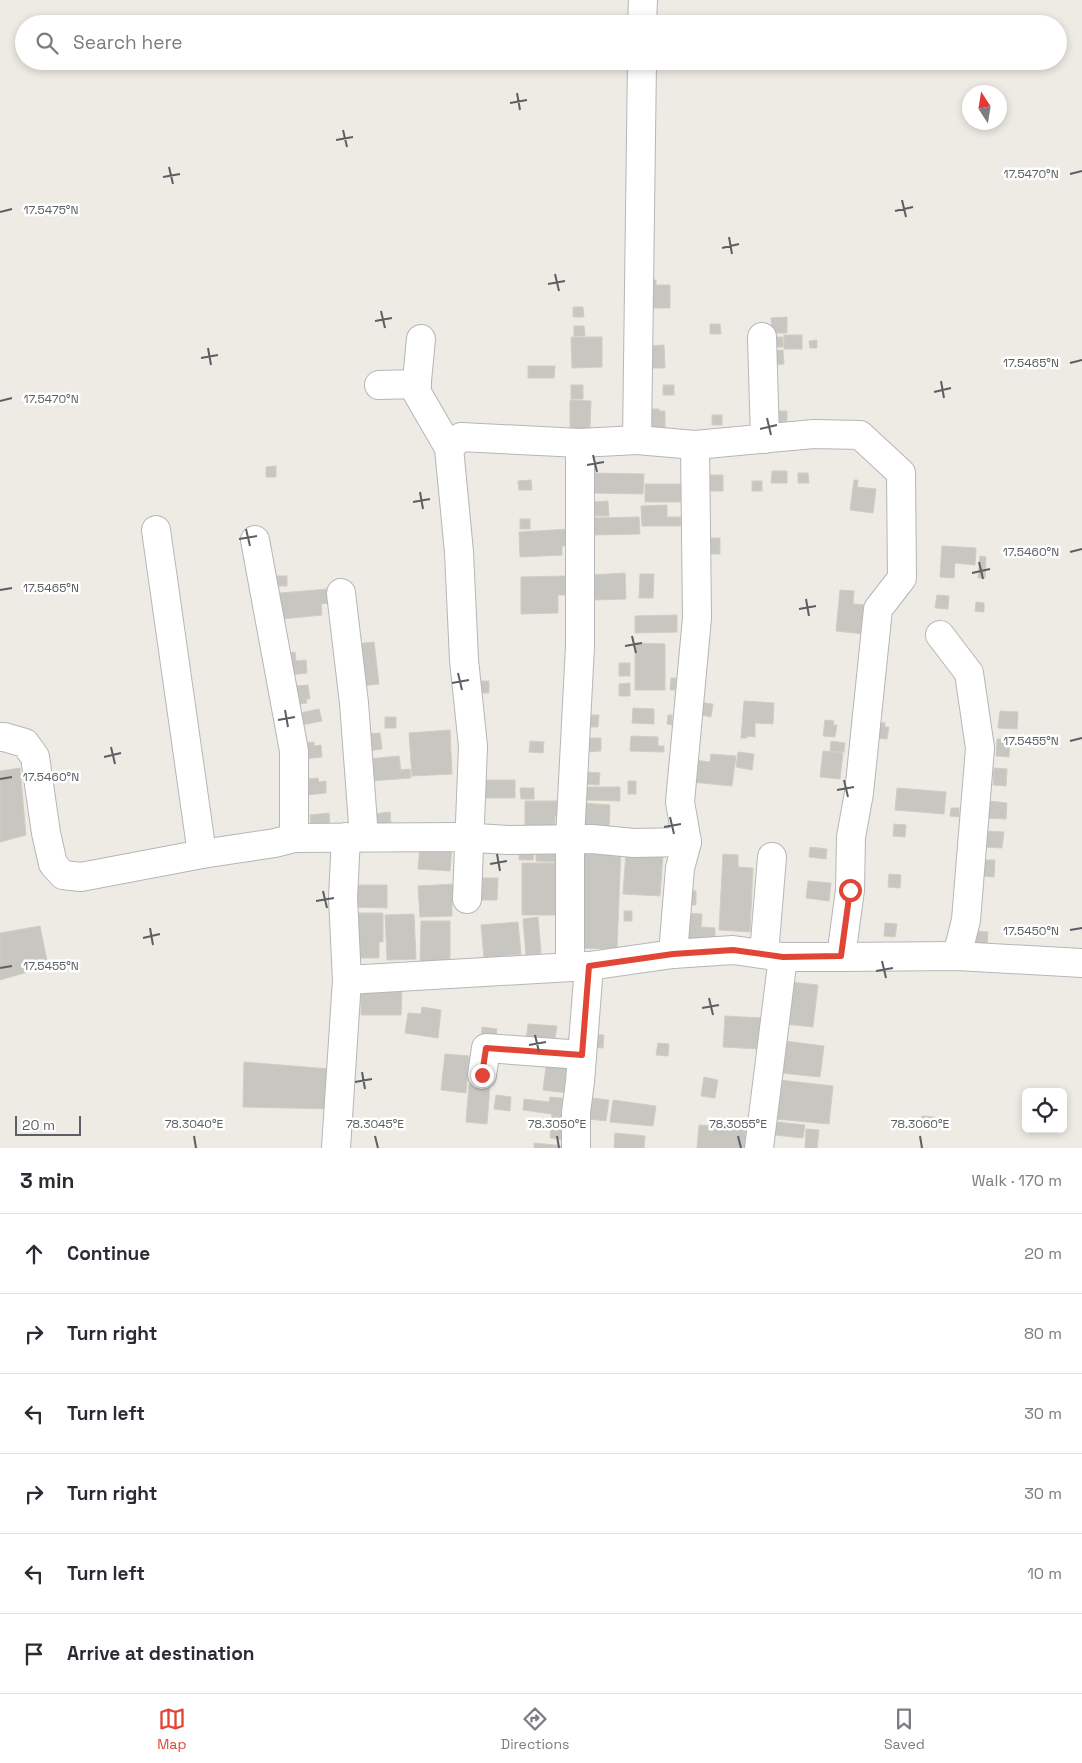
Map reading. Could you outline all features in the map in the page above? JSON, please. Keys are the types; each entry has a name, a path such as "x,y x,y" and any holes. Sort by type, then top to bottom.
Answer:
{"street":[{"path":"642,15 643,0"},
{"path":"637,440 642,70"},
{"path":"762,336 765,438"},
{"path":"421,339 416,390 449,448 459,552 464,660 473,746 467,899"},
{"path":"379,385 416,384"},
{"path":"449,448 461,437 580,443 637,440 695,445 814,434 860,435 901,473 902,578 878,609 859,794 851,837 850,890 841,956"},
{"path":"576,1148 576,1112 582,1055 579,967 570,839 580,646 580,443"},
{"path":"673,954 680,868 687,842 680,802 697,618 695,445"},
{"path":"156,530 202,854"},
{"path":"255,540 294,751 294,838"},
{"path":"336,1148 346,980 344,898 355,837 354,703 341,593"},
{"path":"940,635 969,673 980,748 966,920 957,956"},
{"path":"0,737 25,743 35,757 46,833 53,864 62,875 81,877 202,854 275,844 294,838 592,839 634,843 687,842"},
{"path":"759,1148 774,956 772,856"},
{"path":"346,980 579,967 673,954 733,950 774,956 957,956 1082,964"},
{"path":"482,1075 486,1048 582,1055"}],"building":[{"path":"647,280 656,280 656,285 670,285 670,308 646,308"},
{"path":"573,307 583,307 584,317 573,317"},
{"path":"787,317 787,333 772,333 771,318"},
{"path":"710,324 720,324 721,334 710,334"},
{"path":"574,326 584,326 585,336 574,336"},
{"path":"784,335 802,335 802,349 784,349"},
{"path":"571,337 602,337 602,367 572,368"},
{"path":"772,337 783,337 783,347 772,347"},
{"path":"817,340 817,348 810,348 809,341"},
{"path":"664,345 665,368 650,368 649,346"},
{"path":"783,350 784,364 773,365 771,351"},
{"path":"528,366 555,366 554,378 528,378"},
{"path":"571,385 583,385 583,399 571,399"},
{"path":"663,385 674,385 674,395 663,395"},
{"path":"570,400 591,401 590,429 570,428"},
{"path":"651,409 665,411 665,429 651,429"},
{"path":"774,411 787,411 787,424 774,424"},
{"path":"712,415 722,415 722,425 712,425"},
{"path":"276,466 276,477 266,477 266,467"},
{"path":"772,471 787,471 787,483 771,483"},
{"path":"593,473 644,474 643,494 592,493"},
{"path":"798,473 808,473 809,483 798,483"},
{"path":"707,475 723,475 723,491 707,491"},
{"path":"531,480 532,490 519,490 518,481"},
{"path":"854,480 858,480 857,487 876,489 873,513 850,510"},
{"path":"752,481 762,481 762,491 752,491"},
{"path":"645,484 681,484 681,502 645,502"},
{"path":"608,501 609,516 594,516 593,502"},
{"path":"667,505 667,517 681,517 681,526 642,526 641,506"},
{"path":"639,517 640,534 593,535 592,518"},
{"path":"520,519 530,519 530,529 520,529"},
{"path":"570,529 571,546 562,546 562,555 520,557 519,532"},
{"path":"704,538 720,538 720,554 704,554"},
{"path":"942,546 976,548 975,565 955,563 954,578 940,577"},
{"path":"980,556 986,557 985,578 978,578"},
{"path":"625,573 626,599 592,600 591,575"},
{"path":"640,574 654,574 653,598 639,598"},
{"path":"277,576 287,576 287,586 277,586"},
{"path":"565,576 565,595 558,595 558,613 521,614 521,577"},
{"path":"328,589 329,603 321,604 322,615 282,619 280,593"},
{"path":"840,590 854,591 853,604 867,605 864,634 836,631"},
{"path":"937,595 949,596 948,609 935,608"},
{"path":"976,602 984,603 984,612 975,611"},
{"path":"677,615 677,632 635,633 635,616"},
{"path":"374,642 379,684 360,686 356,644"},
{"path":"635,643 665,644 665,690 635,690"},
{"path":"295,652 296,661 306,660 307,673 290,675 289,661 292,661 291,653"},
{"path":"619,663 630,663 630,676 619,676"},
{"path":"671,678 676,678 675,690 670,690"},
{"path":"477,681 489,681 489,693 477,693"},
{"path":"630,683 630,696 619,696 619,684"},
{"path":"308,685 310,699 306,699 307,703 299,704 297,686"},
{"path":"744,701 774,703 773,724 755,723 755,737 747,736 747,738 741,738"},
{"path":"699,702 713,704 711,717 697,714"},
{"path":"633,708 654,709 654,724 632,723"},
{"path":"319,709 322,721 302,725 300,713"},
{"path":"1000,711 1018,712 1017,729 998,728"},
{"path":"587,715 599,715 598,727 586,727"},
{"path":"668,715 672,715 672,725 667,724"},
{"path":"385,717 396,717 396,728 385,728"},
{"path":"825,720 834,721 833,725 837,725 835,737 823,736"},
{"path":"877,722 885,723 885,727 889,727 887,739 875,738"},
{"path":"450,730 452,774 412,776 409,733"},
{"path":"380,733 382,749 368,751 365,734"},
{"path":"631,736 658,737 658,746 664,746 664,752 630,751"},
{"path":"586,738 601,738 601,751 587,752"},
{"path":"997,739 1010,739 1009,757 996,756"},
{"path":"530,741 544,742 543,753 529,752"},
{"path":"831,741 845,743 844,752 830,751"},
{"path":"314,742 314,746 321,745 322,757 303,759 302,743"},
{"path":"823,751 843,753 840,779 820,777"},
{"path":"738,752 754,754 752,770 736,767"},
{"path":"711,754 736,756 732,786 692,782 694,760 710,762"},
{"path":"399,756 401,770 410,769 411,778 370,781 368,759"},
{"path":"20,768 26,835 0,842 0,771"},
{"path":"994,768 1007,769 1006,786 993,785"},
{"path":"585,772 600,773 599,785 585,784"},
{"path":"318,778 319,782 326,781 326,793 307,795 306,779"},
{"path":"482,780 515,780 515,798 482,798"},
{"path":"628,781 636,781 636,794 628,794"},
{"path":"585,787 620,787 620,801 585,800"},
{"path":"520,788 534,788 534,799 521,799"},
{"path":"897,788 946,792 944,814 895,810"},
{"path":"525,801 561,801 561,816 555,816 555,830 525,830"},
{"path":"989,801 1007,803 1006,819 987,818"},
{"path":"583,803 610,805 609,831 582,830"},
{"path":"951,808 959,808 959,817 950,816"},
{"path":"390,812 391,824 375,826 374,814"},
{"path":"329,813 330,829 311,830 310,815"},
{"path":"894,824 906,825 905,837 893,836"},
{"path":"985,831 1004,832 1002,848 984,847"},
{"path":"580,844 621,846 617,949 575,948"},
{"path":"420,845 452,847 450,871 418,869"},
{"path":"810,847 827,849 826,859 809,857"},
{"path":"519,849 534,850 533,860 519,860"},
{"path":"536,852 559,853 559,862 536,861"},
{"path":"626,852 663,855 660,896 623,894"},
{"path":"723,854 738,855 738,867 753,868 750,932 719,930"},
{"path":"982,860 995,860 994,877 981,876"},
{"path":"522,863 559,863 559,915 522,915"},
{"path":"889,874 901,875 900,888 888,887"},
{"path":"479,878 498,878 497,900 478,900"},
{"path":"808,881 831,883 829,901 806,898"},
{"path":"455,884 455,902 452,902 452,916 420,917 418,886"},
{"path":"351,885 387,885 387,908 351,907"},
{"path":"685,890 696,891 696,905 684,905"},
{"path":"624,911 632,911 632,921 624,921"},
{"path":"352,913 383,913 383,942 379,942 379,958 352,958"},
{"path":"684,913 702,914 701,927 715,928 715,939 683,938"},
{"path":"414,914 416,959 387,960 385,915"},
{"path":"538,917 541,953 526,955 523,919"},
{"path":"421,921 450,921 450,962 420,962"},
{"path":"518,922 521,954 484,958 481,925"},
{"path":"885,923 897,924 895,937 884,936"},
{"path":"40,926 48,966 0,980 0,933"},
{"path":"976,931 988,932 987,946 974,945"},
{"path":"790,982 818,985 813,1027 786,1024"},
{"path":"361,987 402,987 401,1015 361,1015"},
{"path":"422,1007 441,1010 438,1038 405,1033 408,1013 421,1014"},
{"path":"725,1016 762,1018 760,1049 723,1047"},
{"path":"528,1024 557,1026 554,1045 526,1042"},
{"path":"482,1027 497,1029 495,1042 481,1041"},
{"path":"590,1034 604,1035 603,1048 589,1047"},
{"path":"785,1041 824,1046 820,1077 781,1073"},
{"path":"658,1043 669,1044 668,1056 656,1055"},
{"path":"445,1054 469,1056 466,1093 441,1090"},
{"path":"547,1059 572,1062 568,1093 543,1090"},
{"path":"244,1062 330,1069 332,1109 243,1107"},
{"path":"704,1077 718,1080 715,1098 701,1096"},
{"path":"780,1080 833,1086 829,1124 776,1119"},
{"path":"469,1084 490,1085 487,1124 466,1122"},
{"path":"496,1095 511,1097 510,1111 494,1109"},
{"path":"550,1097 571,1099 566,1140 550,1138 552,1114 523,1110 524,1099 549,1102"},
{"path":"584,1097 609,1100 606,1121 581,1118"},
{"path":"613,1100 656,1106 653,1126 610,1122"},
{"path":"922,1116 935,1117 934,1129 921,1128"},
{"path":"777,1122 805,1125 803,1138 775,1135"},
{"path":"699,1125 746,1128 745,1148 697,1148"},
{"path":"806,1129 819,1130 817,1148 805,1148"},
{"path":"615,1133 645,1136 644,1148 614,1148"},
{"path":"534,1143 565,1146 565,1148 534,1148"}],"route":[{"path":"482,1075 486,1048 582,1055 589,966 673,954 733,950 783,957 841,956 850,890"}]}
